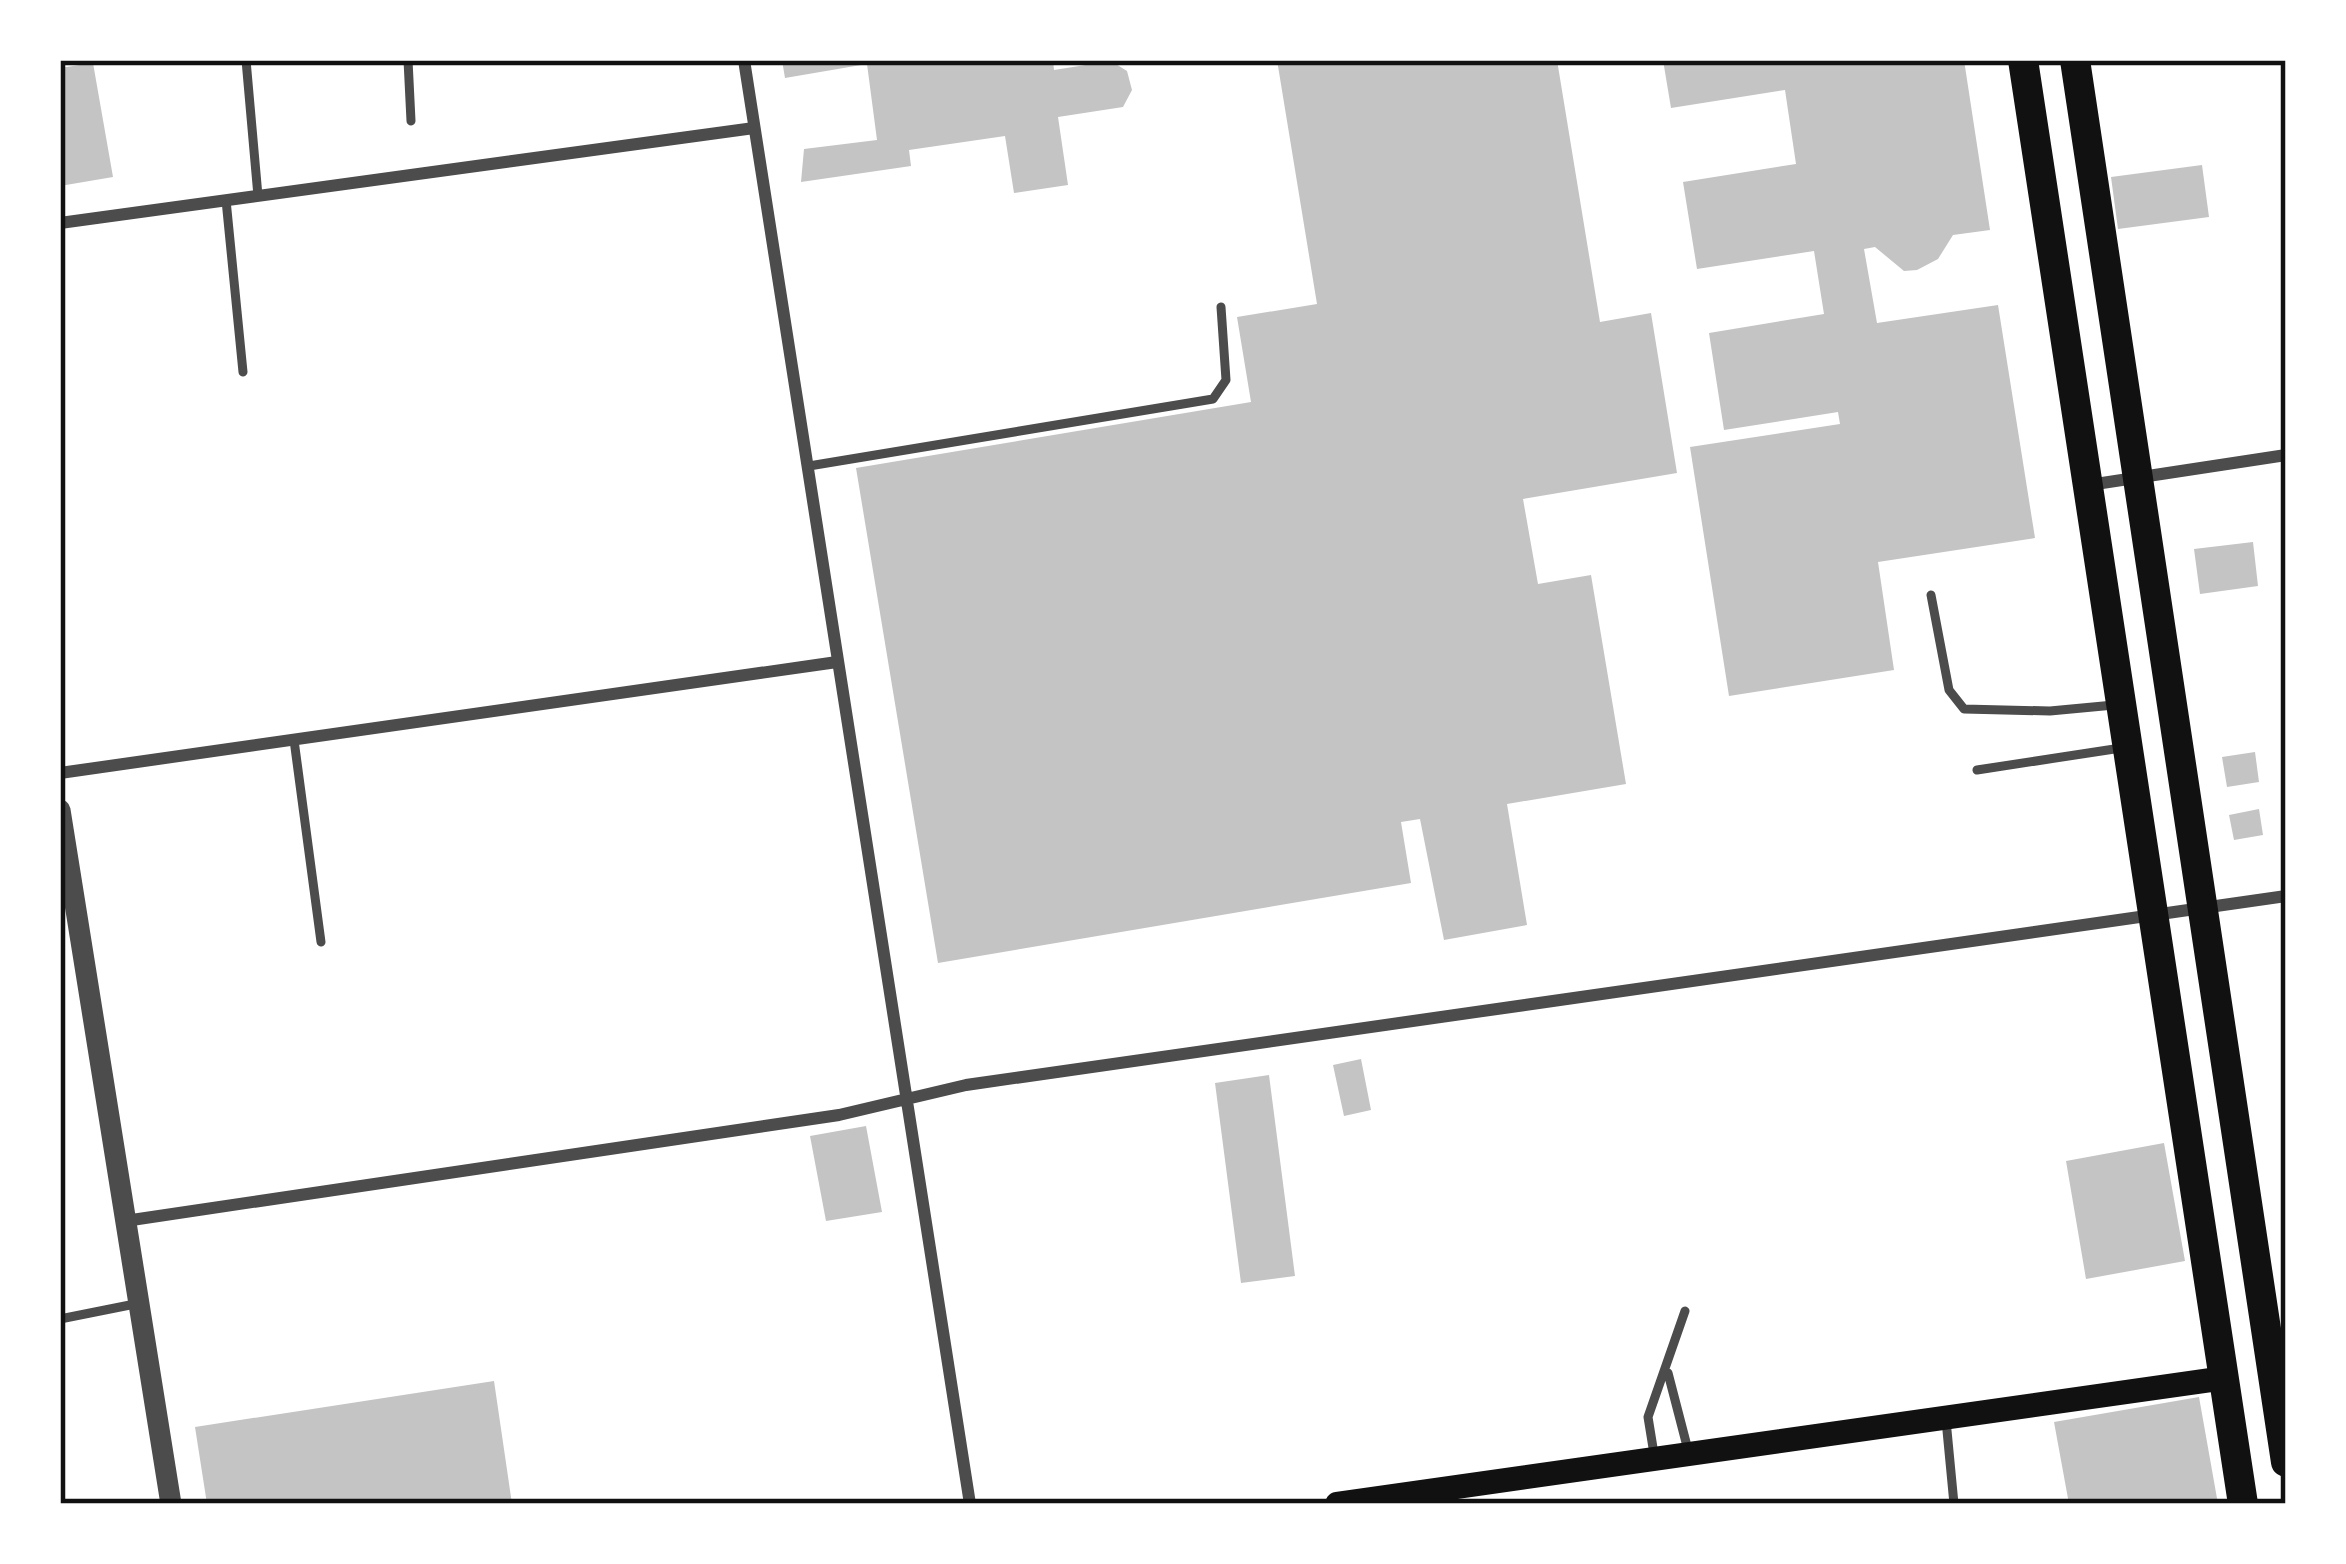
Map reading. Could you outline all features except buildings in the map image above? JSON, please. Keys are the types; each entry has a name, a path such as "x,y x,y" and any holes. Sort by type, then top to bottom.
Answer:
{"main road":[{"path":"2023,60 2243,1504"},
{"path":"2075,60 2203,908 2279,1370 2286,1462"},
{"path":"1336,1504 2279,1370"}],"street":[{"path":"744,60 970,1504"},
{"path":"60,223 754,128"},
{"path":"2088,485 2286,455"},
{"path":"60,773 837,662"},
{"path":"60,811 171,1504"},
{"path":"125,1221 838,1115 966,1085 2286,896"}],"lane":[{"path":"246,60 258,196"},
{"path":"408,60 412,121"},
{"path":"226,200 243,372"},
{"path":"809,466 1213,399 1226,380 1221,307"},
{"path":"1931,595 1949,690 1964,709 2050,711 2120,705"},
{"path":"294,740 321,942"},
{"path":"1977,770 2126,747"},
{"path":"60,1319 141,1302"},
{"path":"1654,1460 1648,1417 1685,1311"},
{"path":"1667,1372 1689,1455"},
{"path":"1946,1415 1954,1504"}]}
